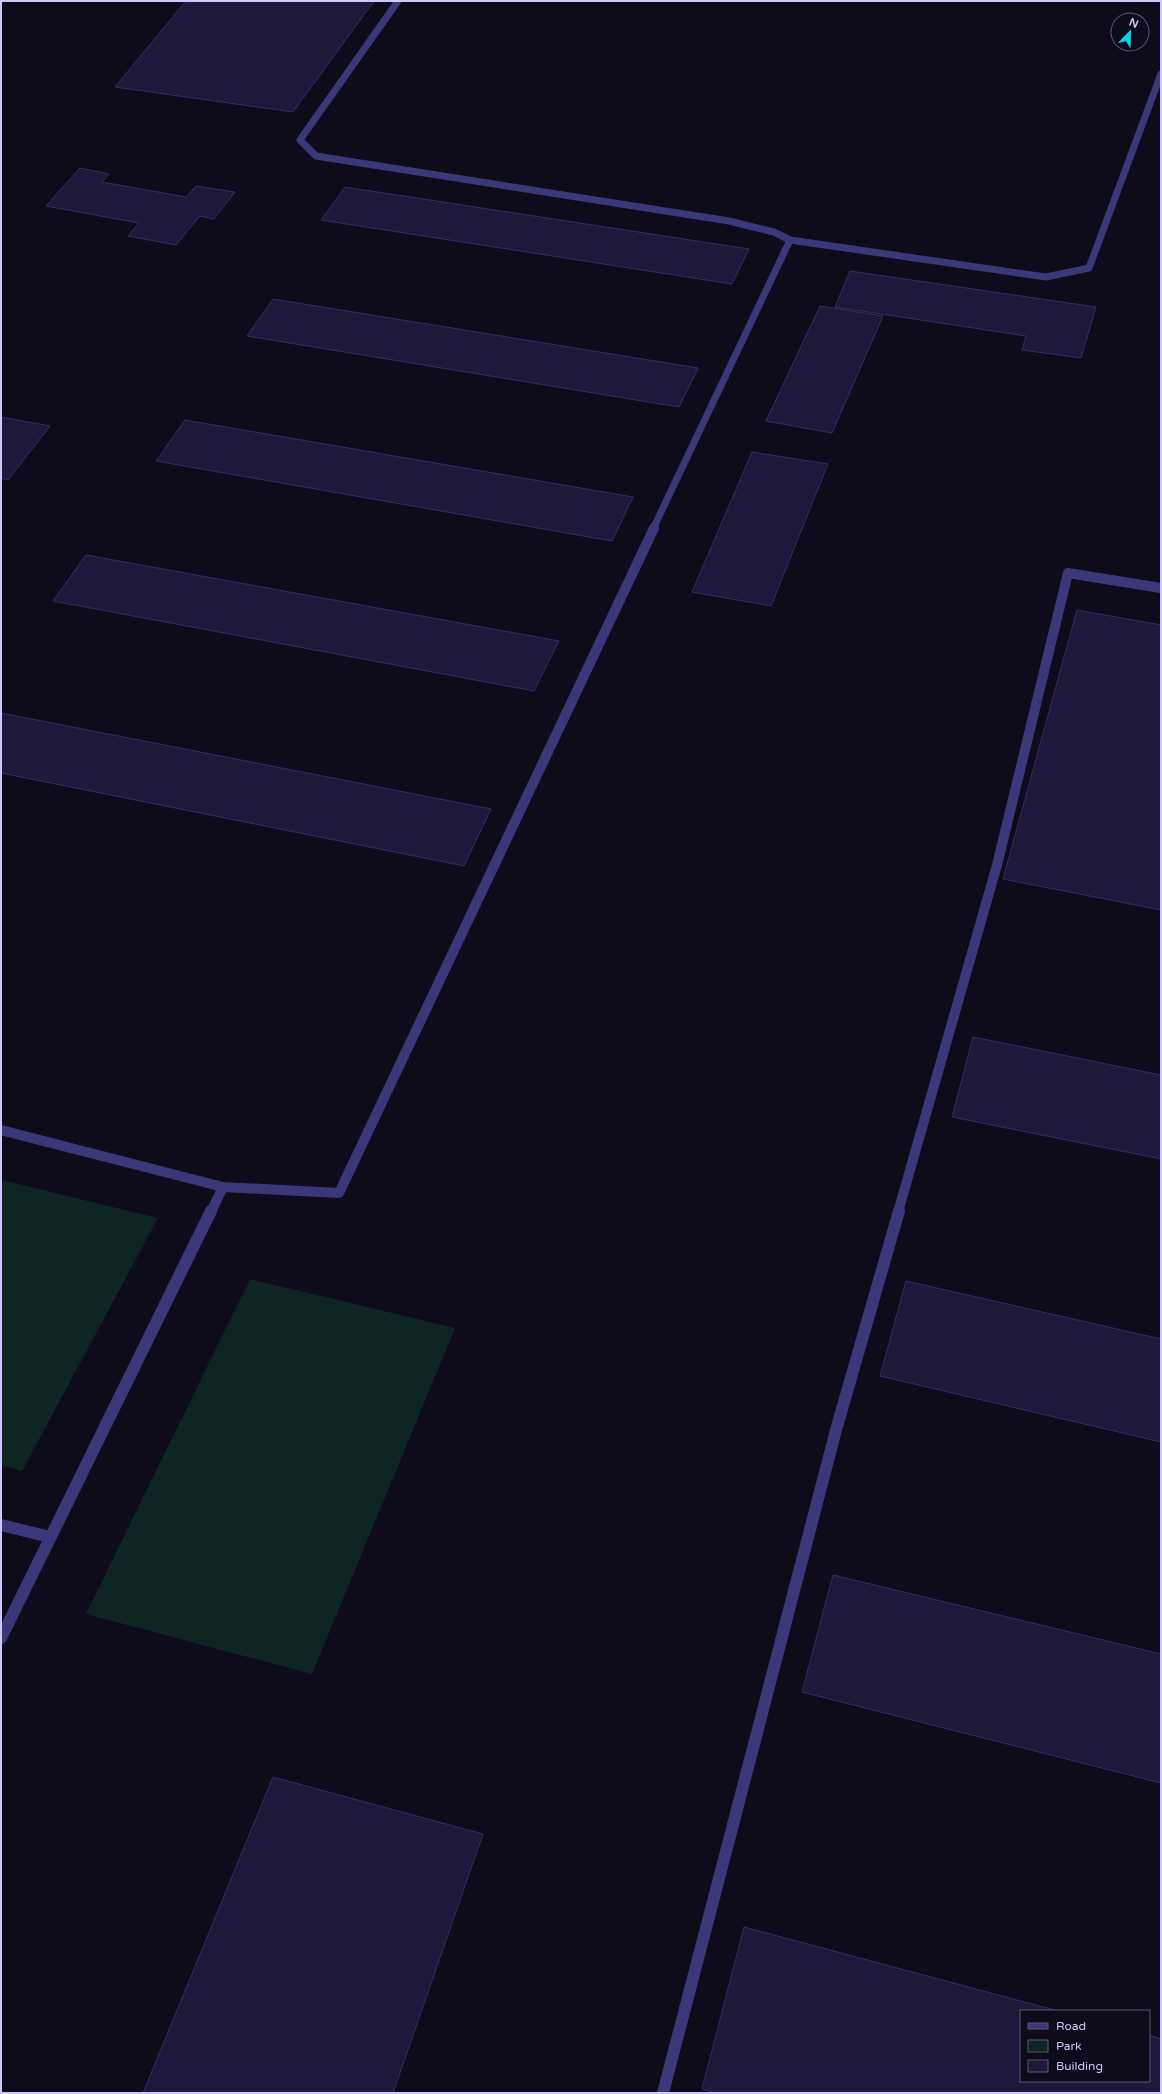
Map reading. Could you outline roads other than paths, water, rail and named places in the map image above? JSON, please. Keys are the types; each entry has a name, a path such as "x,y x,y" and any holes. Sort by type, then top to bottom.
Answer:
{"street":[{"path":"398,1 300,140 316,156 729,220 774,232 790,240 1046,277 1089,268 1161,74"},
{"path":"1,1130 223,1187 339,1193 790,240"},
{"path":"663,2093 836,1430 997,865 1068,573 1161,588"},
{"path":"1,1638 223,1187"},
{"path":"1,1524 50,1537"}]}
